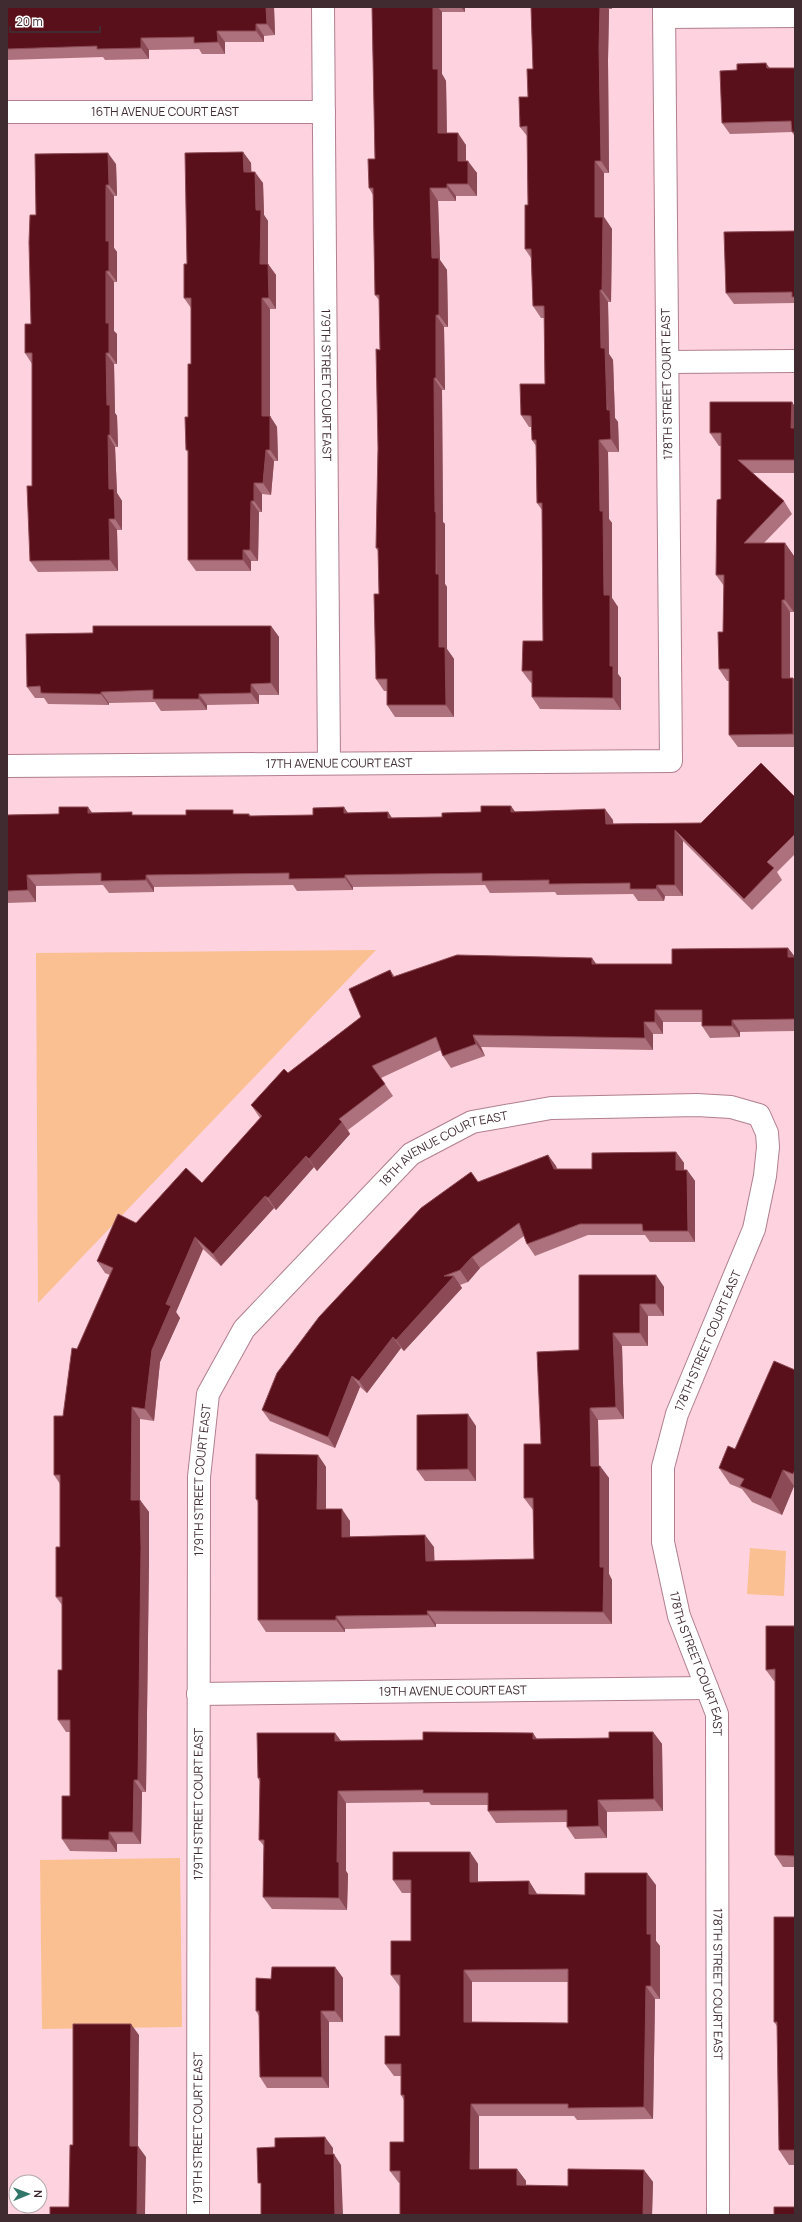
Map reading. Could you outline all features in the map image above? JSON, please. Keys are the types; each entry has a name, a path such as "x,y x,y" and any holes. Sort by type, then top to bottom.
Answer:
{"street":[{"name":"179TH STREET COURT EAST","path":"323,7 329,763"},
{"path":"664,12 795,16"},
{"name":"178TH STREET COURT EAST","path":"664,12 671,761"},
{"name":"16TH AVENUE COURT EAST","path":"7,112 324,112"},
{"path":"668,362 795,361"},
{"name":"17TH AVENUE COURT EAST","path":"7,766 671,761"},
{"name":"18TH AVENUE COURT EAST","path":"208,1394 244,1329 411,1154 472,1122 551,1108 697,1105 731,1107 759,1115 767,1133"},
{"name":"178TH STREET COURT EAST","path":"718,2215 717,1714 679,1616 663,1542 663,1467 677,1414 754,1229 765,1176 768,1147 767,1133"},
{"name":"179TH STREET COURT EAST","path":"198,2215 199,1477 208,1394"},
{"name":"19TH AVENUE COURT EAST","path":"198,1694 707,1688"}],"shaded area":[{"path":"376,950 38,1303 36,953"},
{"path":"750,1548 786,1551 784,1596 747,1594"},
{"path":"180,1858 182,2027 42,2029 40,1860"}],"building":[{"path":"7,7 266,7 267,24 256,24 256,31 217,31 218,42 194,43 194,37 141,38 141,48 97,49 97,46 7,49"},
{"path":"372,7 433,7 433,69 438,69 438,133 458,133 458,161 468,161 468,184 447,184 447,188 430,188 432,258 439,258 439,315 436,315 436,378 434,378 435,512 436,574 439,574 439,647 445,647 446,705 387,705 387,679 376,679 374,594 379,594 378,548 376,548 378,448 376,349 380,350 379,295 375,295 373,188 369,188 368,159 375,159"},
{"path":"531,7 600,7 599,48 601,161 595,161 595,217 603,217 602,290 600,290 601,348 605,348 607,410 610,410 611,439 599,440 600,511 603,511 604,595 610,595 610,666 613,666 613,698 532,697 532,671 522,671 523,641 543,641 542,503 537,503 536,440 532,440 531,416 521,415 520,384 545,384 544,306 533,306 531,249 525,249 525,205 528,205 527,126 520,127 519,97 528,97 527,69 533,69"},
{"path":"766,63 767,68 795,68 795,132 792,132 791,121 722,123 720,71 737,70 737,64"},
{"path":"243,152 244,172 255,172 256,210 261,210 260,264 268,264 269,298 262,298 262,416 270,416 270,450 266,450 263,483 254,483 254,501 251,501 250,550 243,550 243,560 188,560 188,450 186,450 185,417 188,417 188,364 191,364 191,298 184,298 184,264 187,264 185,153"},
{"path":"108,153 109,185 106,185 106,241 109,241 109,271 106,271 106,323 109,323 109,353 106,353 107,405 110,405 110,435 108,435 109,489 114,489 115,519 109,519 110,560 30,561 27,486 32,486 32,353 25,353 25,324 31,324 29,242 30,215 36,215 35,154"},
{"path":"795,231 795,297 792,297 792,292 726,293 724,232"},
{"path":"710,402 792,402 791,428 795,428 795,460 738,460 784,501 744,543 785,543 785,600 782,600 782,678 793,678 793,734 729,735 729,669 719,669 718,632 723,632 724,575 716,575 717,500 721,499 721,433 710,433"},
{"path":"93,626 271,626 271,683 251,684 251,693 199,694 199,699 153,699 153,690 101,692 101,694 41,693 40,686 27,687 26,634 93,633"},
{"path":"761,763 795,797 795,834 767,862 774,868 744,899 675,830 675,885 657,885 656,889 630,889 630,883 549,884 549,880 482,881 482,873 345,875 345,878 289,879 289,873 146,875 146,880 101,881 101,873 27,875 28,890 7,891 7,815 59,814 59,807 88,807 88,813 132,812 132,815 186,815 186,810 233,810 233,814 249,814 249,816 313,815 313,808 344,807 344,813 388,812 388,818 442,817 442,813 481,812 481,806 511,806 511,812 605,809 606,824 701,823"},
{"path":"788,948 788,957 795,957 795,1019 732,1020 732,1026 702,1026 702,1010 655,1010 655,1022 644,1022 645,1038 473,1035 476,1044 443,1056 436,1037 372,1066 385,1084 339,1119 342,1122 309,1159 306,1156 268,1198 265,1196 213,1254 195,1237 166,1304 171,1306 152,1350 145,1409 132,1407 131,1500 140,1500 141,1547 138,1780 134,1780 133,1832 109,1832 109,1840 62,1839 62,1796 70,1796 70,1720 58,1720 58,1670 62,1670 62,1597 56,1597 56,1547 60,1547 60,1475 54,1475 54,1416 63,1416 72,1348 77,1349 113,1268 97,1261 118,1214 136,1223 186,1168 202,1183 262,1116 251,1105 284,1069 288,1073 361,1017 349,989 390,970 393,977 457,955 592,958 592,964 672,964 672,949"},
{"path":"676,1152 676,1170 687,1170 688,1231 643,1231 642,1224 580,1224 527,1244 519,1223 472,1257 460,1270 444,1276 454,1276 396,1340 393,1337 359,1381 352,1376 328,1437 262,1410 277,1373 319,1317 421,1208 471,1172 478,1182 548,1155 554,1169 592,1169 592,1153"},
{"path":"579,1275 656,1275 656,1304 640,1304 640,1333 613,1333 616,1407 590,1408 591,1466 600,1466 600,1567 604,1567 603,1612 427,1611 428,1615 336,1616 336,1620 258,1620 258,1500 256,1499 256,1454 318,1455 317,1509 342,1509 342,1537 425,1535 426,1561 534,1559 533,1498 524,1498 524,1444 541,1444 537,1352 579,1350"},
{"path":"774,1361 795,1370 795,1470 793,1474 783,1470 771,1499 740,1486 744,1479 719,1468 728,1446 735,1449"},
{"path":"468,1414 468,1469 417,1470 417,1415"},
{"path":"766,1626 795,1626 795,1856 775,1855 775,1669 766,1670"},
{"path":"423,1732 533,1733 533,1739 609,1738 609,1732 653,1732 654,1799 598,1800 599,1826 567,1827 567,1810 488,1811 488,1793 423,1793 423,1790 338,1791 337,1862 339,1862 339,1898 263,1897 264,1840 259,1840 260,1778 258,1778 257,1733 335,1733 335,1741 423,1740"},
{"path":"393,1852 470,1852 470,1882 529,1881 529,1894 585,1895 585,1873 647,1873 647,1934 651,1934 651,1986 646,1986 644,2107 568,2108 568,2104 471,2104 470,2169 517,2169 517,2185 568,2186 568,2169 644,2170 643,2215 400,2215 400,2171 390,2171 390,2142 404,2142 404,2095 401,2095 401,2064 385,2064 385,2036 400,2036 400,1975 391,1975 391,1941 411,1941 411,1880 393,1880","holes":["568,1969 568,2023 464,2022 464,1970"]},
{"path":"774,1917 795,1917 795,2150 779,2150 777,2022 774,2022"},
{"path":"272,1967 335,1967 335,2011 321,2011 322,2077 260,2077 259,2011 256,2011 256,1978 271,1979"},
{"path":"73,2024 131,2024 130,2146 138,2146 137,2215 50,2215 50,2207 69,2207 70,2145 73,2145"},
{"path":"325,2137 325,2154 334,2154 335,2215 261,2215 261,2183 258,2183 257,2148 275,2147 275,2138"},
{"path":"774,2207 795,2207 795,2215 774,2215"}]}
